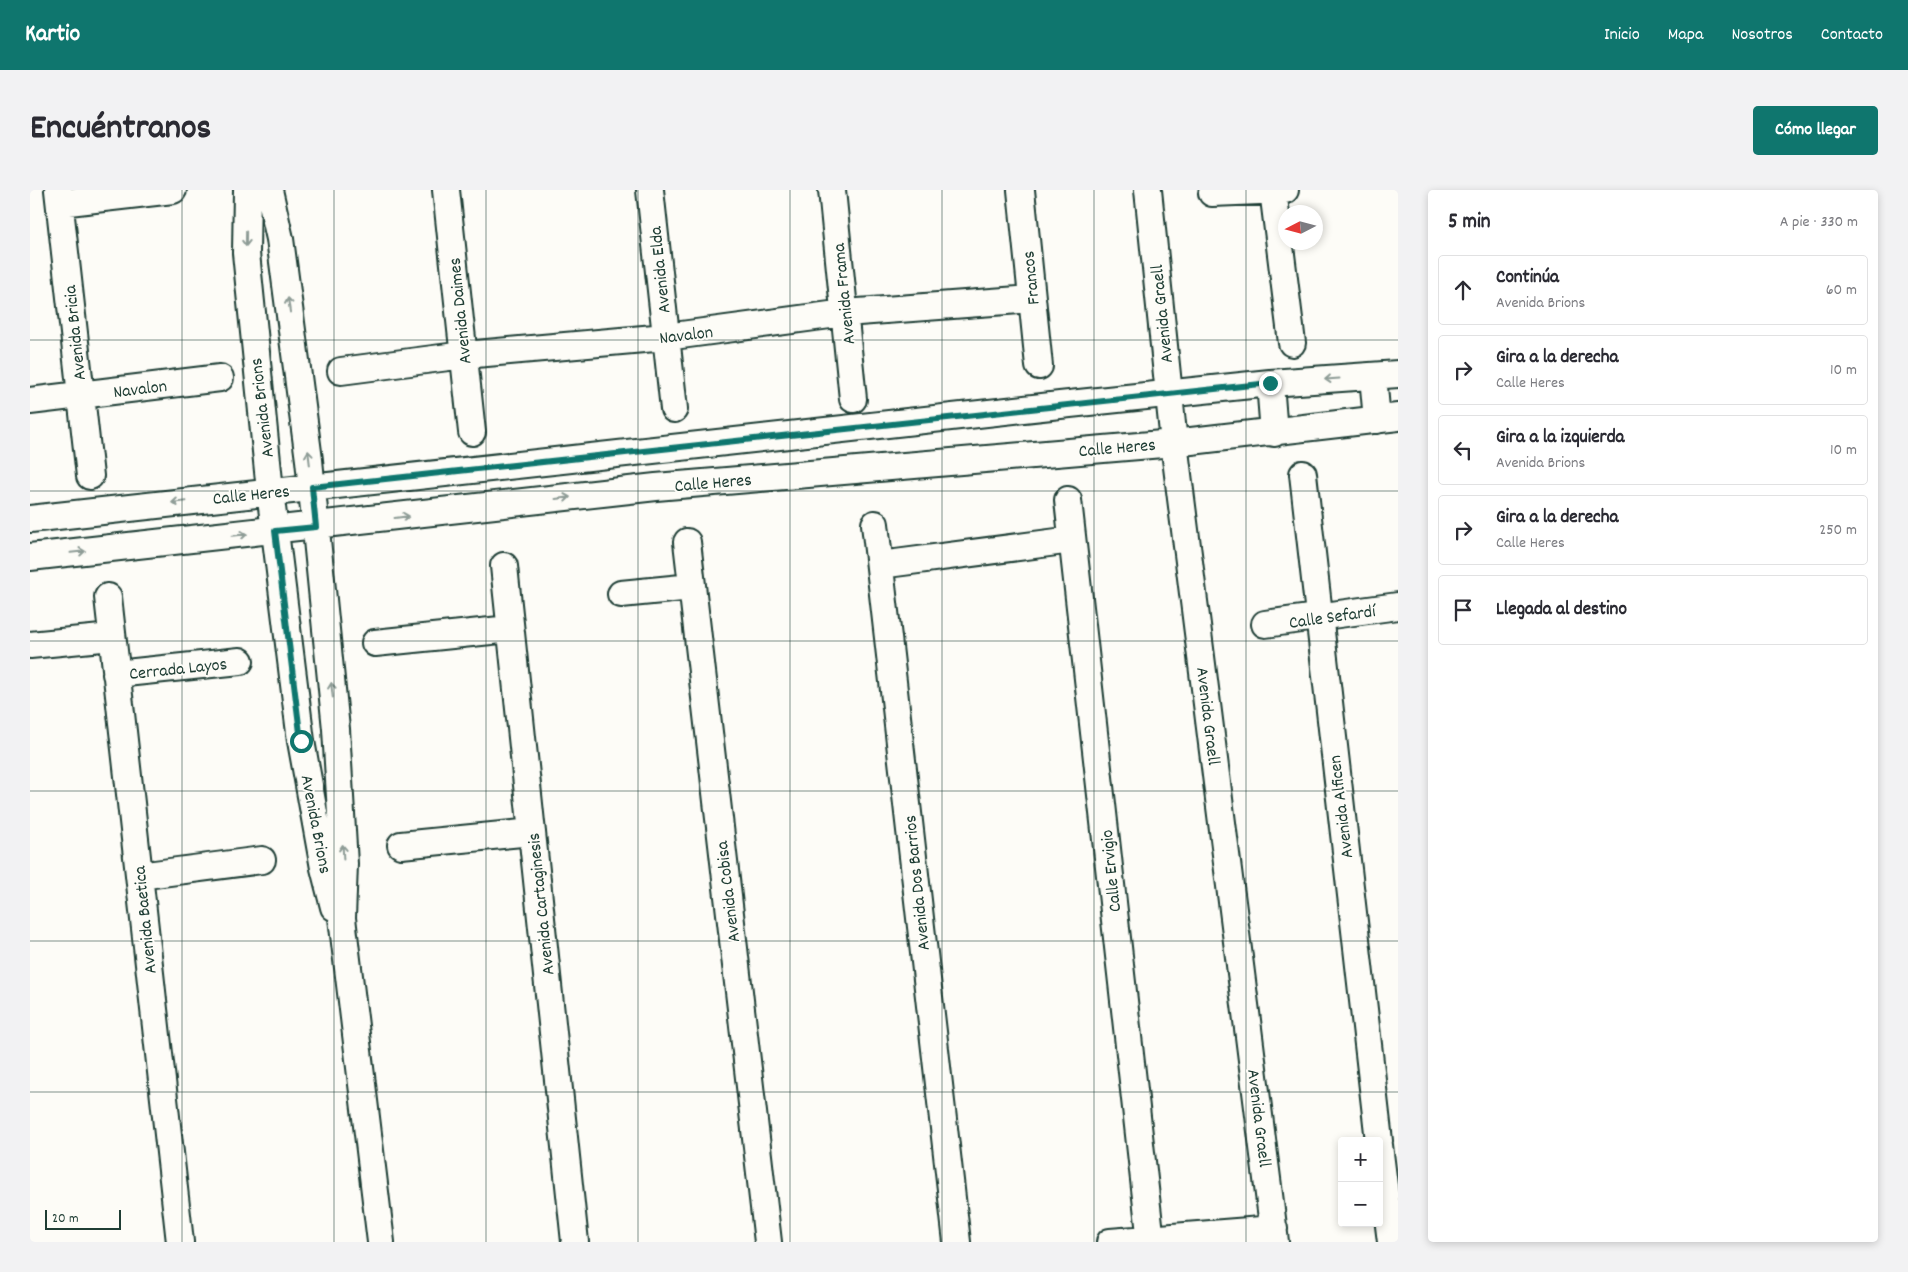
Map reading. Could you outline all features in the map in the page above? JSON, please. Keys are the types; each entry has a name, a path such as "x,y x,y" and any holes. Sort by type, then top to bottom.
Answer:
{"street":[{"path":"59,197 173,190"},
{"name":"Avenida Brions","path":"247,190 246,253 270,492 301,741 324,868 333,904 342,918"},
{"name":"Avenida Brions","path":"269,190 281,249 312,487 336,729 344,864 342,918 381,1242"},
{"name":"Avenida Daimes","path":"446,190 472,432"},
{"name":"Avenida Elda","path":"650,190 674,409"},
{"name":"Avenida Frama","path":"832,190 853,399"},
{"name":"Francos","path":"1021,190 1039,366"},
{"name":"Avenida Graell","path":"1148,190 1174,442 1274,1235"},
{"path":"1212,193 1277,190 1292,343"},
{"name":"Avenida Bricia","path":"59,197 90,476"},
{"name":"Navalon","path":"340,372 464,355 666,336 845,313 1032,299"},
{"path":"1385,375 1388,419"},
{"name":"Calle Heres","path":"30,519 1060,404 1170,395 1270,383 1385,375"},
{"name":"Navalon","path":"30,401 220,378"},
{"path":"1270,383 1274,433"},
{"name":"Calle Heres","path":"30,557 316,527 656,487 1274,433 1388,419"},
{"name":"Avenida Alficen","path":"1303,474 1379,1137"},
{"name":"Calle Ervigio","path":"1068,500 1151,1240"},
{"name":"Avenida Dos Barrios","path":"875,524 957,1242"},
{"path":"880,565 1072,540"},
{"name":"Avenida Cobisa","path":"687,542 768,1242"},
{"name":"Avenida Cartaginesis","path":"504,566 575,1242"},
{"path":"621,594 692,587"},
{"name":"Avenida Baetica","path":"108,598 180,1242"},
{"name":"Calle Sefardí","path":"1265,624 1398,606"},
{"path":"375,643 510,629"},
{"path":"30,645 112,637"},
{"name":"Cerrada Layos","path":"116,674 240,661"},
{"path":"401,845 532,832"},
{"path":"139,876 262,860"},
{"path":"1383,1180 1390,1242"},
{"path":"1110,1242 1274,1235"}],"route":[{"path":"301,741 275,531 316,527 312,487 1060,404 1170,395 1270,383"}]}
